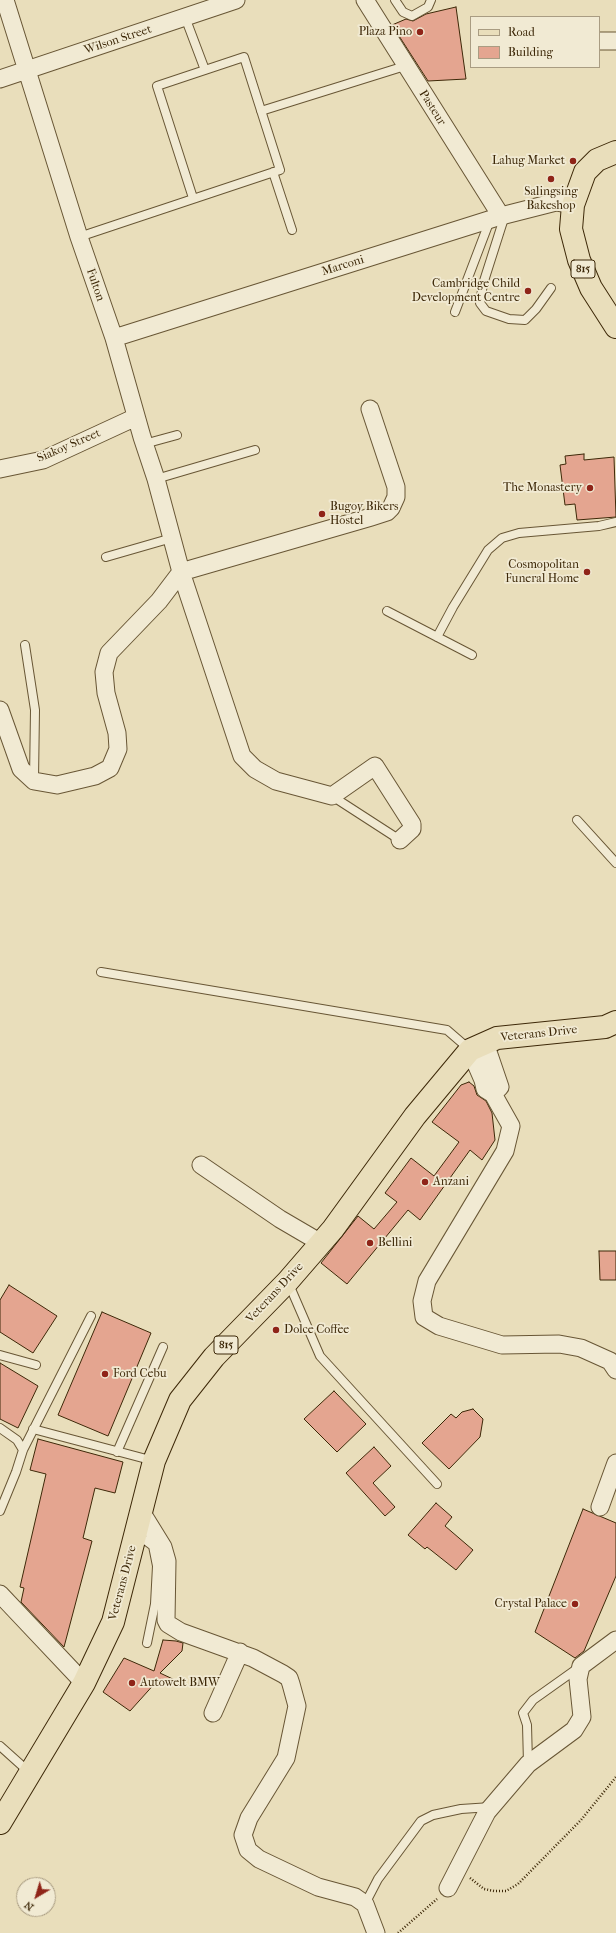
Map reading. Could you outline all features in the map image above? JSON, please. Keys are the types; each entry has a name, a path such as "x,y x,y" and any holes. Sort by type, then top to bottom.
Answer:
{"main road":[{"name":"815","path":"616,152 597,160 585,172 573,205 571,228 579,260 591,288 616,327"},
{"name":"Veterans Drive","path":"0,1822 84,1683 113,1622 154,1461 180,1400 214,1357 288,1281 333,1229 415,1116 478,1046 497,1038 605,1027 616,1022"}],"street":[{"name":"Fulton","path":"5,0 79,238 114,338 144,444 156,479 181,572 242,756 255,769 276,781 332,796"},
{"name":"Wilson Street","path":"0,79 236,0"},
{"name":"Pasteur","path":"365,0 498,217"},
{"path":"600,41 616,41"},
{"name":"Marconi","path":"114,338 498,217 556,202 573,205"},
{"path":"0,710 22,769 34,781 57,785 95,776 110,768 118,750 118,733 106,693 104,672 109,653 159,601 181,572 387,512 395,500 396,487 370,409"},
{"name":"Siakoy Street","path":"0,469 43,460 136,417"},
{"path":"332,796 375,766 412,824 412,829 400,840"},
{"path":"478,1046 500,1087 492,1094 510,1126 505,1151 427,1281 422,1301 424,1317 438,1326 502,1345 559,1344 581,1348 610,1361 616,1370"},
{"path":"201,1165 280,1219 321,1243"},
{"path":"600,1507 616,1463"},
{"path":"139,1523 162,1547 167,1561 166,1620 168,1624 181,1632 240,1652 289,1678 296,1706 286,1758 249,1818 243,1835 248,1850 259,1859 318,1887 356,1897 365,1904 376,1933"},
{"path":"0,1594 84,1683"},
{"path":"448,1888 491,1806 528,1764 574,1730 582,1717 578,1679 580,1666 616,1640"},
{"path":"213,1713 240,1652"}],"lane":[{"path":"395,0 403,12 412,16 428,7 431,0"},
{"path":"185,17 205,70"},
{"path":"79,238 193,198 280,170 244,57 157,86 193,198"},
{"path":"261,111 405,66"},
{"path":"273,172 292,230"},
{"path":"498,217 480,303 486,311 509,319 525,320 536,309 551,288"},
{"path":"455,312 498,217"},
{"path":"144,444 176,435"},
{"path":"156,479 255,450"},
{"path":"437,637 453,607 488,550 502,538 519,533 599,526 616,522"},
{"path":"106,557 172,538"},
{"path":"387,611 472,656"},
{"path":"25,645 35,710 34,781"},
{"path":"332,796 400,840"},
{"path":"577,820 616,863"},
{"path":"100,972 447,1030 478,1046"},
{"path":"288,1281 320,1356 437,1484"},
{"path":"0,1511 1,1501 16,1472 23,1450 91,1316"},
{"path":"117,1452 163,1347"},
{"path":"0,1355 36,1365"},
{"path":"0,1428 17,1440 23,1450"},
{"path":"33,1430 154,1461"},
{"path":"139,1523 153,1546 157,1561 156,1604 147,1643"},
{"path":"528,1764 527,1725 523,1713 533,1700 580,1666"},
{"path":"0,1746 30,1773"},
{"path":"365,1904 378,1879 421,1821 433,1815 461,1809 491,1806"}],"path":[{"path":"484,1889 506,1891 518,1884 581,1820 616,1777"},
{"path":"398,1933 448,1888"}],"building":[{"path":"456,7 466,79 428,81 392,25 406,19 413,21 426,14"},
{"name":"The Monastery","path":"584,454 584,460 614,457 616,517 577,520 575,504 565,505 560,465 566,464 565,456"},
{"path":"469,1082 474,1086 477,1095 486,1101 492,1113 495,1140 482,1160 470,1150 420,1220 408,1210 347,1284 321,1263 358,1216 374,1229 397,1202 385,1193 411,1158 434,1176 459,1142 432,1122 461,1085"},
{"path":"599,1251 616,1251 616,1280 600,1280"},
{"path":"9,1285 57,1316 33,1353 0,1332 0,1300"},
{"name":"Ford Cebu","path":"102,1312 151,1333 108,1436 58,1415"},
{"path":"0,1363 38,1386 18,1428 0,1419"},
{"path":"334,1391 366,1424 337,1452 304,1419"},
{"path":"473,1409 483,1419 480,1437 449,1469 422,1443 451,1414 456,1418 462,1412"},
{"path":"38,1439 123,1462 115,1493 95,1488 83,1538 92,1541 64,1647 21,1602 24,1588 20,1587 46,1474 30,1470"},
{"path":"374,1447 391,1466 373,1483 395,1507 385,1516 346,1473"},
{"path":"436,1503 452,1517 445,1526 473,1550 456,1570 427,1547 425,1549 408,1535"},
{"name":"Crystal Palace","path":"583,1509 616,1523 616,1576 584,1651 575,1658 535,1632"},
{"name":"Autowelt BMW","path":"163,1640 183,1643 182,1651 160,1673 177,1681 157,1681 130,1711 103,1692 124,1658 154,1671"}],"place":[{"name":"Plaza Pino","path":"420,32"},
{"name":"Lahug Market","path":"573,161"},
{"name":"Salingsing Bakeshop","path":"551,179"},
{"name":"Cambridge Child Development Centre","path":"528,291"},
{"name":"The Monastery","path":"590,488"},
{"name":"Bugoy Bikers Hostel","path":"322,514"},
{"name":"Cosmopolitan Funeral Home","path":"587,572"},
{"name":"Anzani","path":"425,1182"},
{"name":"Bellini","path":"370,1243"},
{"name":"Dolce Coffee","path":"276,1330"},
{"name":"Ford Cebu","path":"105,1374"},
{"name":"Crystal Palace","path":"575,1604"},
{"name":"Autowelt BMW","path":"132,1683"}]}
